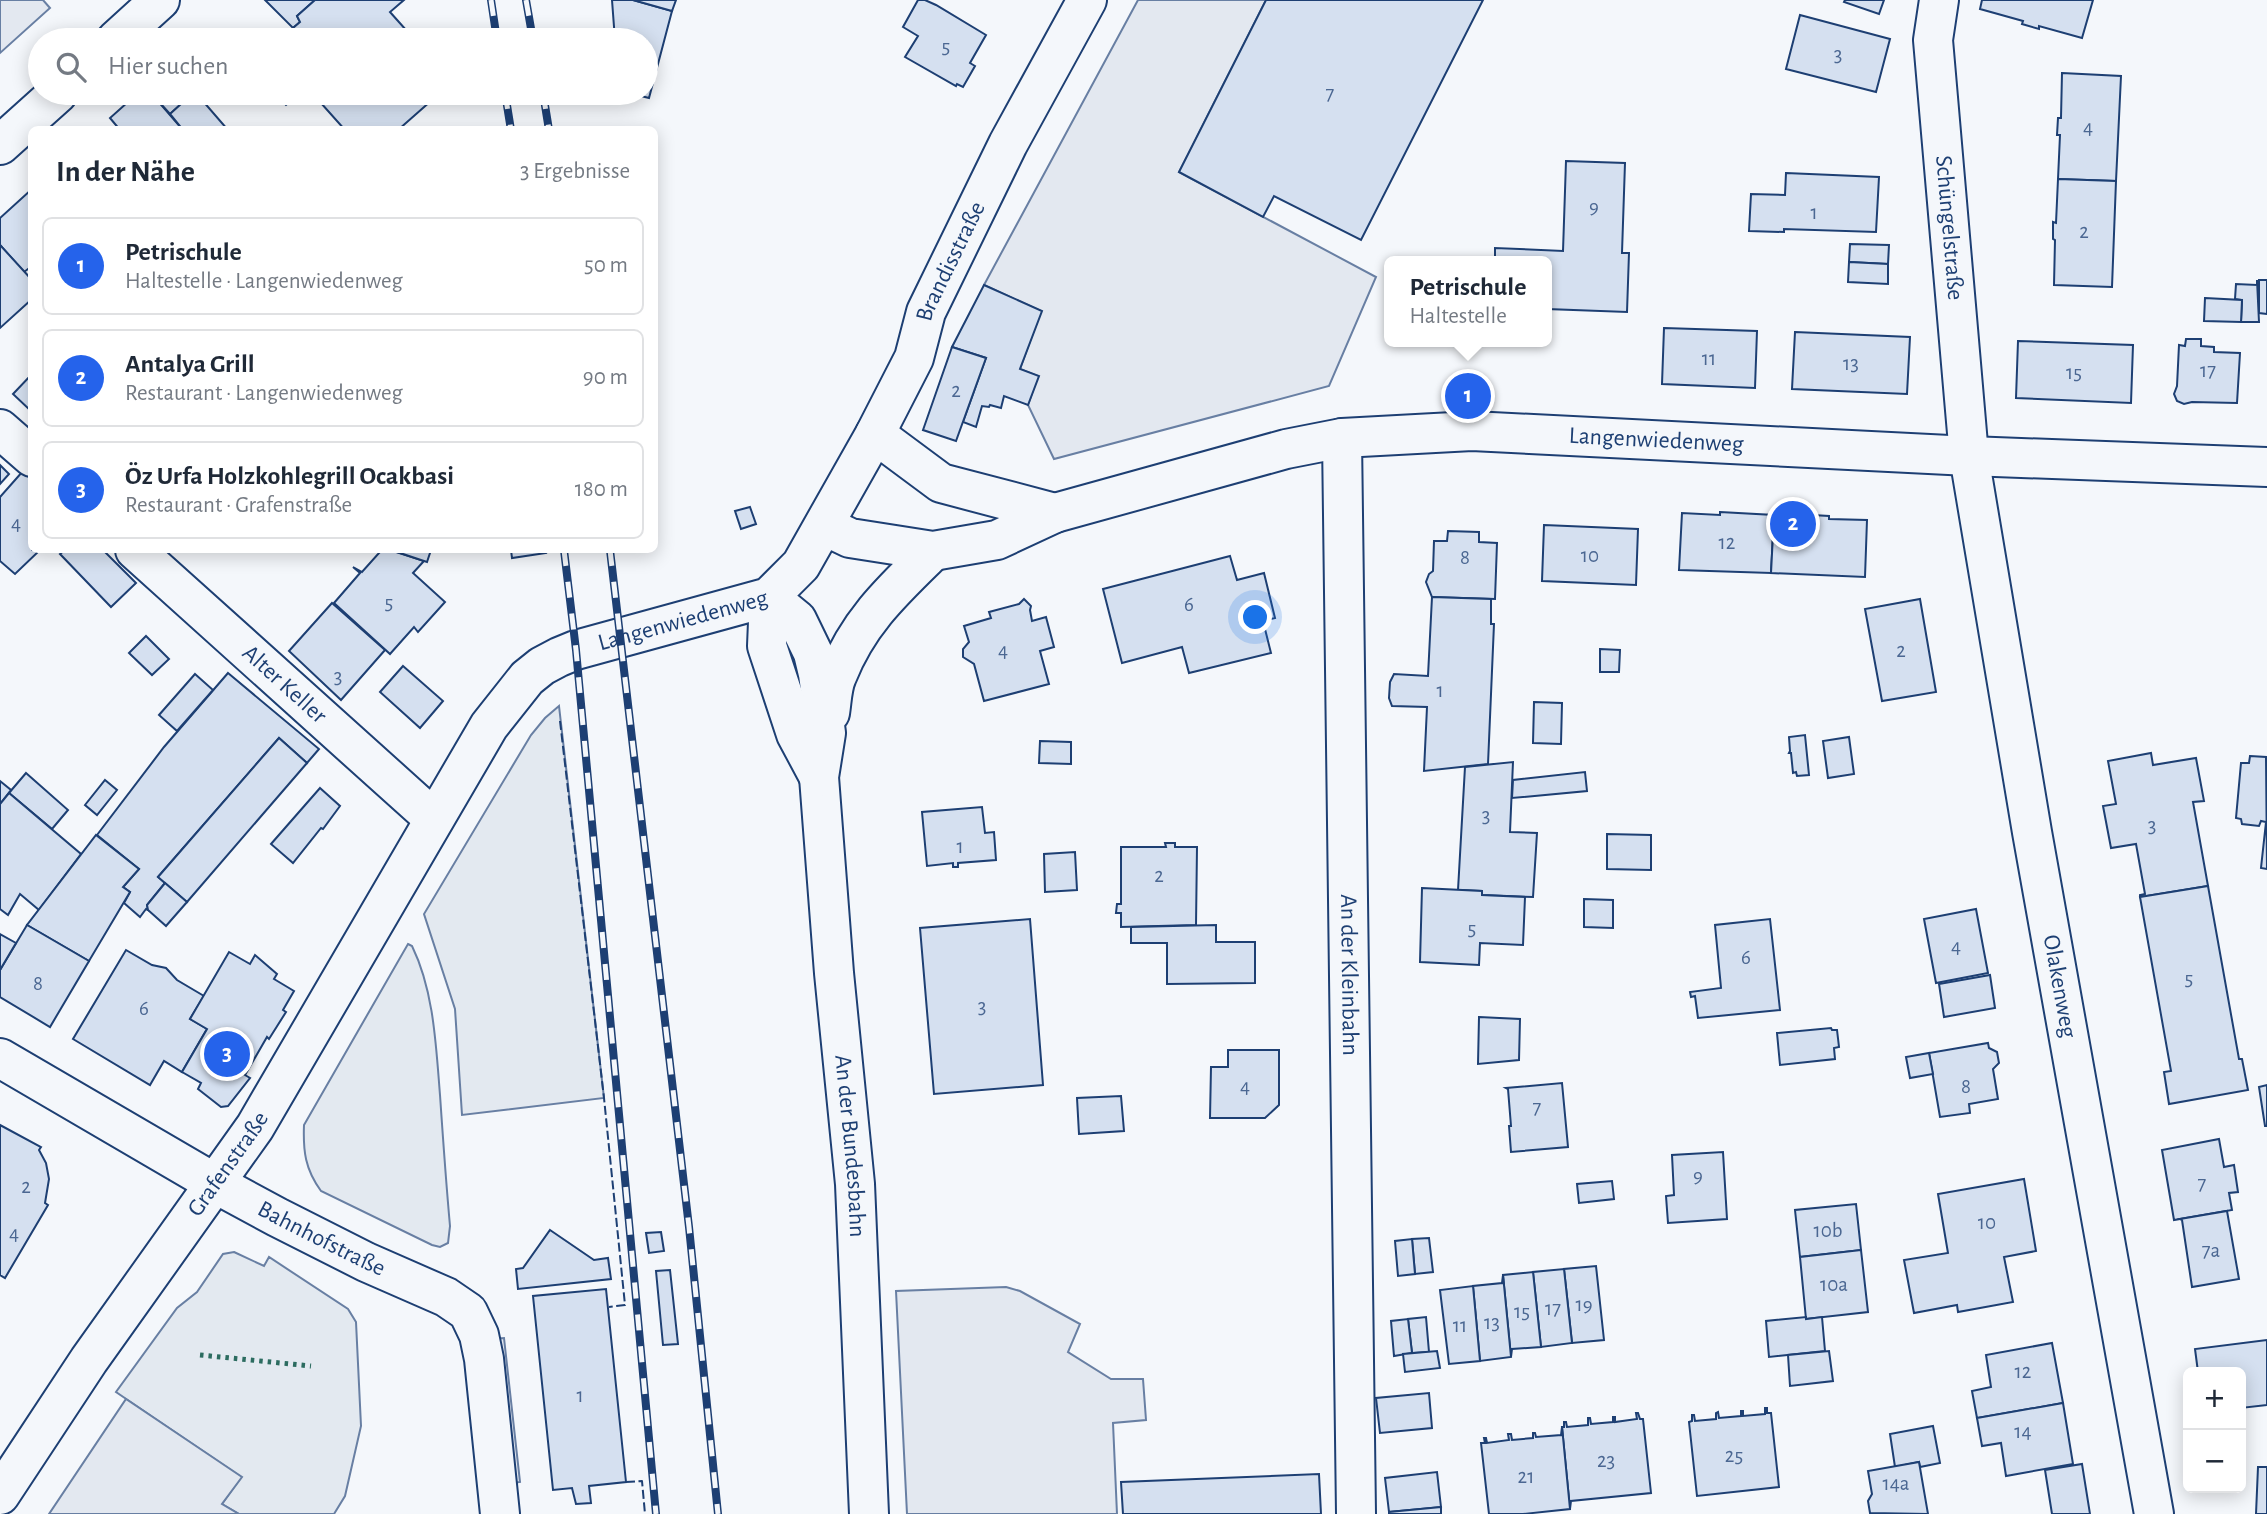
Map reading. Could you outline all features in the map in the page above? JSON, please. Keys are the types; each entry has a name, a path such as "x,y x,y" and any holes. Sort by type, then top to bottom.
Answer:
{"street":[{"path":"129,28 160,0"},
{"name":"Brandisstraße","path":"825,527 914,358 926,312 1002,156 1087,0"},
{"name":"Schüngelstraße","path":"1939,0 1933,40 1969,456"},
{"path":"0,145 45,105"},
{"path":"0,429 28,454"},
{"name":"Langenwiedenweg","path":"435,819 488,726 527,678 542,666 576,650 769,597 801,565 825,527 850,538 933,551 998,540 1055,513 1286,449 1342,438 1472,431 1969,456 2267,467"},
{"path":"875,434 941,483 1055,513"},
{"name":"An der Kleinbahn","path":"1342,438 1356,1514"},
{"name":"Olakenweg","path":"1969,456 2037,859 2154,1514"},
{"path":"826,733 835,678 853,641 880,603 933,551"},
{"name":"Alter Keller","path":"138,553 435,819"},
{"name":"An der Bundesbahn","path":"769,597 797,620 813,653 826,733 819,777 834,973 855,1184 869,1514"},
{"name":"An der Bundesbahn","path":"769,597 767,646 796,734 819,777"},
{"name":"Grafenstraße","path":"0,1495 89,1360 255,1127 435,819"},
{"name":"Bahnhofstraße","path":"0,1058 216,1184 366,1262 446,1297 468,1312 479,1335 484,1359 500,1514"}],"shaded area":[{"path":"0,0 43,0 50,8 0,53"},
{"path":"1138,0 1266,0 1179,172 1376,277 1329,386 1054,459 1028,405 1038,376 1020,369 1041,311 984,285"},
{"path":"559,706 604,1098 462,1115 455,1009 424,914 531,735"},
{"path":"408,944 412,946 425,981 435,1038 450,1226 448,1243 440,1247 321,1191 311,1175 305,1152 304,1125"},
{"path":"234,1252 264,1266 269,1257 348,1309 356,1322 361,1426 345,1496 334,1514 239,1514 222,1504 241,1477 116,1392 177,1308 197,1292 223,1254"},
{"path":"1006,1287 1020,1291 1080,1324 1068,1352 1111,1379 1143,1379 1146,1420 1113,1423 1117,1514 907,1514 896,1291"},
{"path":"504,1338 520,1482 506,1484 491,1339"},
{"path":"126,1399 242,1477 222,1504 239,1514 49,1514"}],"building":[{"path":"265,0 315,0 297,16 300,22 293,28"},
{"path":"315,0 404,0 390,12 404,28 293,28 300,22 297,16"},
{"path":"612,0 633,0 672,11 658,64 658,28 614,28"},
{"path":"633,0 676,0 672,11"},
{"path":"918,0 936,5 986,35 970,63 975,66 963,87 957,84 956,86 905,57 918,36 903,27"},
{"path":"1266,0 1483,0 1361,240 1274,196 1263,217 1179,172"},
{"path":"1884,0 1879,14 1844,2"},
{"path":"1982,0 2093,0 2082,38 2039,26 2039,29 2022,24 2023,21 1980,9"},
{"path":"1800,15 1890,39 1876,92 1786,69"},
{"path":"2062,73 2121,76 2116,181 2058,179 2060,135 2057,135 2058,118 2061,118"},
{"path":"125,105 161,105 180,126 117,126 110,118"},
{"path":"162,105 180,105 170,114"},
{"path":"180,105 206,105 225,126 180,126 170,114"},
{"path":"323,105 426,105 403,126 341,126"},
{"path":"1566,161 1625,163 1622,253 1629,253 1627,312 1552,309 1552,256 1495,256 1495,248 1563,251"},
{"path":"1786,173 1879,177 1876,232 1784,229 1784,232 1749,231 1751,194 1785,195"},
{"path":"2058,179 2116,181 2112,287 2054,285 2053,222 2056,223"},
{"path":"28,193 28,269 24,272 0,245 0,218"},
{"path":"1850,244 1889,245 1888,264 1849,262"},
{"path":"0,245 28,276 28,303 0,328"},
{"path":"1849,262 1888,264 1888,284 1848,282"},
{"path":"2257,280 2259,322 2241,322 2242,300 2235,299 2236,284 2257,285"},
{"path":"2259,280 2267,280 2267,314 2259,313"},
{"path":"984,285 1042,311 1020,369 1039,376 1028,405 1004,396 1001,408 982,406 976,427 963,422 986,358 952,347"},
{"path":"2205,298 2242,300 2241,322 2204,321"},
{"path":"1664,328 1757,331 1755,388 1662,384"},
{"path":"1795,332 1910,337 1907,394 1792,389"},
{"path":"2186,339 2201,339 2201,346 2214,347 2214,352 2240,353 2237,403 2184,404 2177,401 2174,394 2177,386 2179,345 2185,346"},
{"path":"2018,341 2133,345 2131,403 2016,398"},
{"path":"952,347 986,358 956,441 923,430"},
{"path":"28,378 28,408 13,394"},
{"path":"0,465 9,474 0,484"},
{"path":"23,471 28,476 28,553 37,553 15,574 0,561 0,497"},
{"path":"750,507 756,524 741,529 735,511"},
{"path":"1720,512 1774,515 1771,573 1679,570 1682,513 1720,515"},
{"path":"1774,515 1867,520 1865,577 1771,573"},
{"path":"1544,525 1638,529 1636,585 1542,581"},
{"path":"1448,531 1479,532 1479,542 1497,543 1495,599 1432,597 1426,582 1433,571 1434,541 1447,541"},
{"path":"106,553 136,583 111,607 60,554"},
{"path":"379,553 399,553 424,561 413,573 445,602 418,632 414,627 390,654 334,603 360,573 353,567 362,572"},
{"path":"400,553 430,553 427,562"},
{"path":"511,553 546,553 512,558"},
{"path":"1230,556 1237,580 1264,573 1275,618 1263,621 1271,653 1189,673 1182,647 1122,663 1103,589"},
{"path":"1432,597 1491,599 1491,624 1494,624 1488,764 1424,771 1427,707 1392,706 1389,698 1390,682 1394,674 1428,676"},
{"path":"1024,599 1031,606 1032,621 1046,617 1054,647 1040,651 1049,684 984,701 974,664 963,657 963,649 969,642 964,626 991,618 989,612 1019,604"},
{"path":"1920,599 1936,692 1882,701 1865,609"},
{"path":"332,603 385,650 341,700 289,651"},
{"path":"146,636 169,659 152,675 129,653"},
{"path":"1600,649 1620,650 1619,672 1600,672"},
{"path":"403,666 443,701 420,728 380,692"},
{"path":"228,673 319,749 307,763 279,738 158,877 165,883 147,905 148,910 140,917 124,903 130,892 123,887 139,869 97,835 164,747"},
{"path":"195,674 213,690 177,731 159,715"},
{"path":"1534,702 1562,703 1561,744 1533,743"},
{"path":"1805,735 1809,775 1797,776 1796,772 1793,773 1789,737"},
{"path":"1849,737 1854,774 1828,778 1823,741"},
{"path":"279,738 307,763 187,902 158,877"},
{"path":"1040,741 1071,742 1071,764 1039,763"},
{"path":"2151,753 2153,765 2196,758 2204,801 2193,802 2208,886 2140,897 2145,894 2136,844 2111,848 2103,806 2116,804 2108,761"},
{"path":"2250,756 2266,757 2267,869 2261,868 2266,822 2261,821 2259,826 2242,824 2241,819 2236,818 2241,763 2249,763"},
{"path":"1513,762 1510,832 1537,833 1533,897 1482,895 1482,891 1458,890 1465,767"},
{"path":"1585,772 1587,791 1512,798 1513,780"},
{"path":"26,773 68,810 52,829 9,793"},
{"path":"105,780 117,790 97,815 85,805"},
{"path":"0,781 11,790 0,804"},
{"path":"320,788 340,806 293,863 271,844"},
{"path":"9,793 81,854 39,910 20,894 8,915 0,909 0,804"},
{"path":"982,807 985,833 994,832 996,860 958,863 958,867 953,867 953,863 927,866 922,812"},
{"path":"1607,834 1651,835 1651,870 1607,869"},
{"path":"96,835 139,869 123,887 130,892 89,961 27,925"},
{"path":"1165,843 1175,843 1175,847 1197,847 1196,925 1121,927 1121,913 1116,913 1117,904 1121,904 1121,847 1166,847"},
{"path":"1075,852 1077,890 1045,892 1044,854"},
{"path":"165,883 187,902 166,926 148,910 147,905"},
{"path":"2208,886 2239,1059 2242,1059 2248,1090 2169,1104 2164,1072 2171,1071 2140,897"},
{"path":"1422,888 1482,891 1482,895 1525,897 1523,945 1480,943 1479,965 1420,962"},
{"path":"1584,899 1613,900 1613,928 1584,927"},
{"path":"1976,909 1988,973 1936,983 1924,919"},
{"path":"1030,919 1043,1085 934,1094 920,928"},
{"path":"1770,919 1780,1010 1698,1018 1695,996 1691,997 1690,992 1721,988 1715,925"},
{"path":"27,925 89,961 50,1027 0,997 0,970"},
{"path":"1216,925 1216,942 1255,942 1255,983 1167,984 1167,943 1131,943 1131,927"},
{"path":"0,934 16,943 0,970"},
{"path":"126,950 152,965 166,968 177,980 204,996 190,1019 207,1029 182,1072 164,1061 150,1085 73,1039"},
{"path":"229,952 250,964 255,955 277,974 274,979 294,991 283,1010 286,1012 269,1039 267,1037 245,1075 250,1078 228,1106 221,1107 198,1089 201,1083 182,1072 207,1029 190,1019"},
{"path":"1990,975 1995,1008 1944,1017 1939,984"},
{"path":"1479,1017 1520,1019 1519,1060 1478,1064"},
{"path":"1831,1028 1837,1030 1839,1047 1834,1048 1835,1059 1780,1065 1777,1033"},
{"path":"1988,1043 1989,1048 1997,1052 1999,1063 1993,1069 1998,1099 1969,1104 1970,1113 1940,1117 1929,1053"},
{"path":"1228,1050 1279,1050 1279,1105 1265,1118 1210,1118 1211,1067 1228,1067"},
{"path":"1929,1053 1933,1074 1910,1078 1906,1057"},
{"path":"1562,1083 1568,1147 1511,1152 1506,1088"},
{"path":"2267,1085 2267,1126 2265,1126 2259,1087"},
{"path":"1121,1096 1124,1131 1079,1134 1077,1098"},
{"path":"0,1125 41,1147 39,1150 46,1163 49,1179 45,1203 48,1205 5,1278 0,1275"},
{"path":"2219,1139 2224,1167 2234,1165 2238,1192 2229,1193 2232,1210 2174,1220 2162,1150"},
{"path":"1723,1152 1727,1219 1668,1223 1666,1196 1674,1195 1672,1155"},
{"path":"2024,1179 2036,1251 2004,1257 2013,1302 1958,1312 1957,1305 1914,1313 1904,1260 1948,1253 1938,1194"},
{"path":"1612,1181 1614,1199 1579,1203 1577,1184"},
{"path":"1856,1204 1861,1250 1800,1257 1795,1210"},
{"path":"2227,1211 2239,1279 2192,1287 2180,1219"},
{"path":"550,1230 594,1260 608,1258 611,1279 518,1289 516,1269 523,1268"},
{"path":"661,1232 664,1251 649,1253 646,1233"},
{"path":"1429,1238 1433,1272 1415,1274 1412,1239"},
{"path":"1412,1239 1415,1274 1398,1276 1395,1241"},
{"path":"1861,1250 1868,1312 1806,1319 1800,1257"},
{"path":"1596,1266 1604,1340 1572,1343 1564,1269"},
{"path":"1564,1269 1572,1343 1541,1347 1533,1272"},
{"path":"670,1270 678,1344 663,1345 656,1271"},
{"path":"1533,1272 1541,1347 1512,1349 1511,1357 1503,1275"},
{"path":"1503,1275 1511,1357 1480,1361 1473,1286 1502,1283"},
{"path":"1473,1286 1480,1361 1449,1364 1440,1290"},
{"path":"606,1289 626,1482 589,1486 591,1503 576,1504 572,1488 553,1490 533,1296"},
{"path":"1426,1317 1429,1352 1412,1353 1408,1319"},
{"path":"1822,1317 1825,1351 1769,1357 1766,1321"},
{"path":"1408,1319 1412,1353 1394,1356 1391,1321"},
{"path":"2267,1340 2267,1405 2246,1407 2246,1367 2197,1367 2195,1349"},
{"path":"2052,1343 2063,1403 1977,1418 1972,1391 1991,1387 1986,1355"},
{"path":"1437,1351 1440,1368 1405,1372 1403,1354"},
{"path":"1829,1351 1833,1381 1790,1386 1788,1355"},
{"path":"1429,1393 1432,1428 1380,1433 1376,1398"},
{"path":"2063,1403 2073,1464 2006,1476 2001,1443 1982,1446 1977,1418"},
{"path":"1765,1408 1767,1413 1771,1413 1779,1487 1697,1496 1689,1422 1692,1421 1692,1415 1695,1421 1716,1419 1718,1412 1719,1418 1741,1416 1741,1411 1743,1416 1765,1414"},
{"path":"1636,1413 1643,1419 1651,1493 1571,1501 1570,1509 1562,1427 1564,1422 1567,1427 1588,1425 1588,1418 1591,1424 1613,1422 1615,1417 1615,1422 1637,1419"},
{"path":"1933,1426 1940,1463 1920,1467 1919,1462 1895,1467 1890,1434"},
{"path":"1562,1427 1570,1509 1489,1514 1481,1443 1485,1443 1484,1438 1487,1443 1509,1440 1508,1434 1511,1434 1512,1440 1533,1438 1533,1433 1536,1437 1561,1435"},
{"path":"1919,1462 1928,1514 1870,1513 1868,1501 1872,1494 1868,1471"},
{"path":"2082,1464 2090,1514 2052,1514 2045,1470"},
{"path":"2258,1467 2267,1467 2267,1514 2256,1514"},
{"path":"1437,1472 1441,1507 1389,1512 1385,1478"},
{"path":"1319,1474 1321,1514 1123,1514 1121,1482"},
{"path":"1441,1507 1441,1514 1389,1514 1389,1512"}],"railway":[{"path":"491,0 495,28"},
{"path":"526,0 531,28"},
{"path":"507,105 510,126"},
{"path":"545,105 548,126"},
{"path":"564,553 576,650 656,1514"},
{"path":"610,553 689,1227 718,1514"}],"hedge":[{"path":"200,1355 311,1366"}],"fence":[{"path":"560,721 625,1305 609,1307"},
{"path":"626,1482 642,1481 645,1514"}],"place":[{"name":"Petrischule","path":"1468,396"},
{"name":"Antalya Grill","path":"1793,524"},
{"name":"Öz Urfa Holzkohlegrill Ocakbasi","path":"227,1054"}]}
